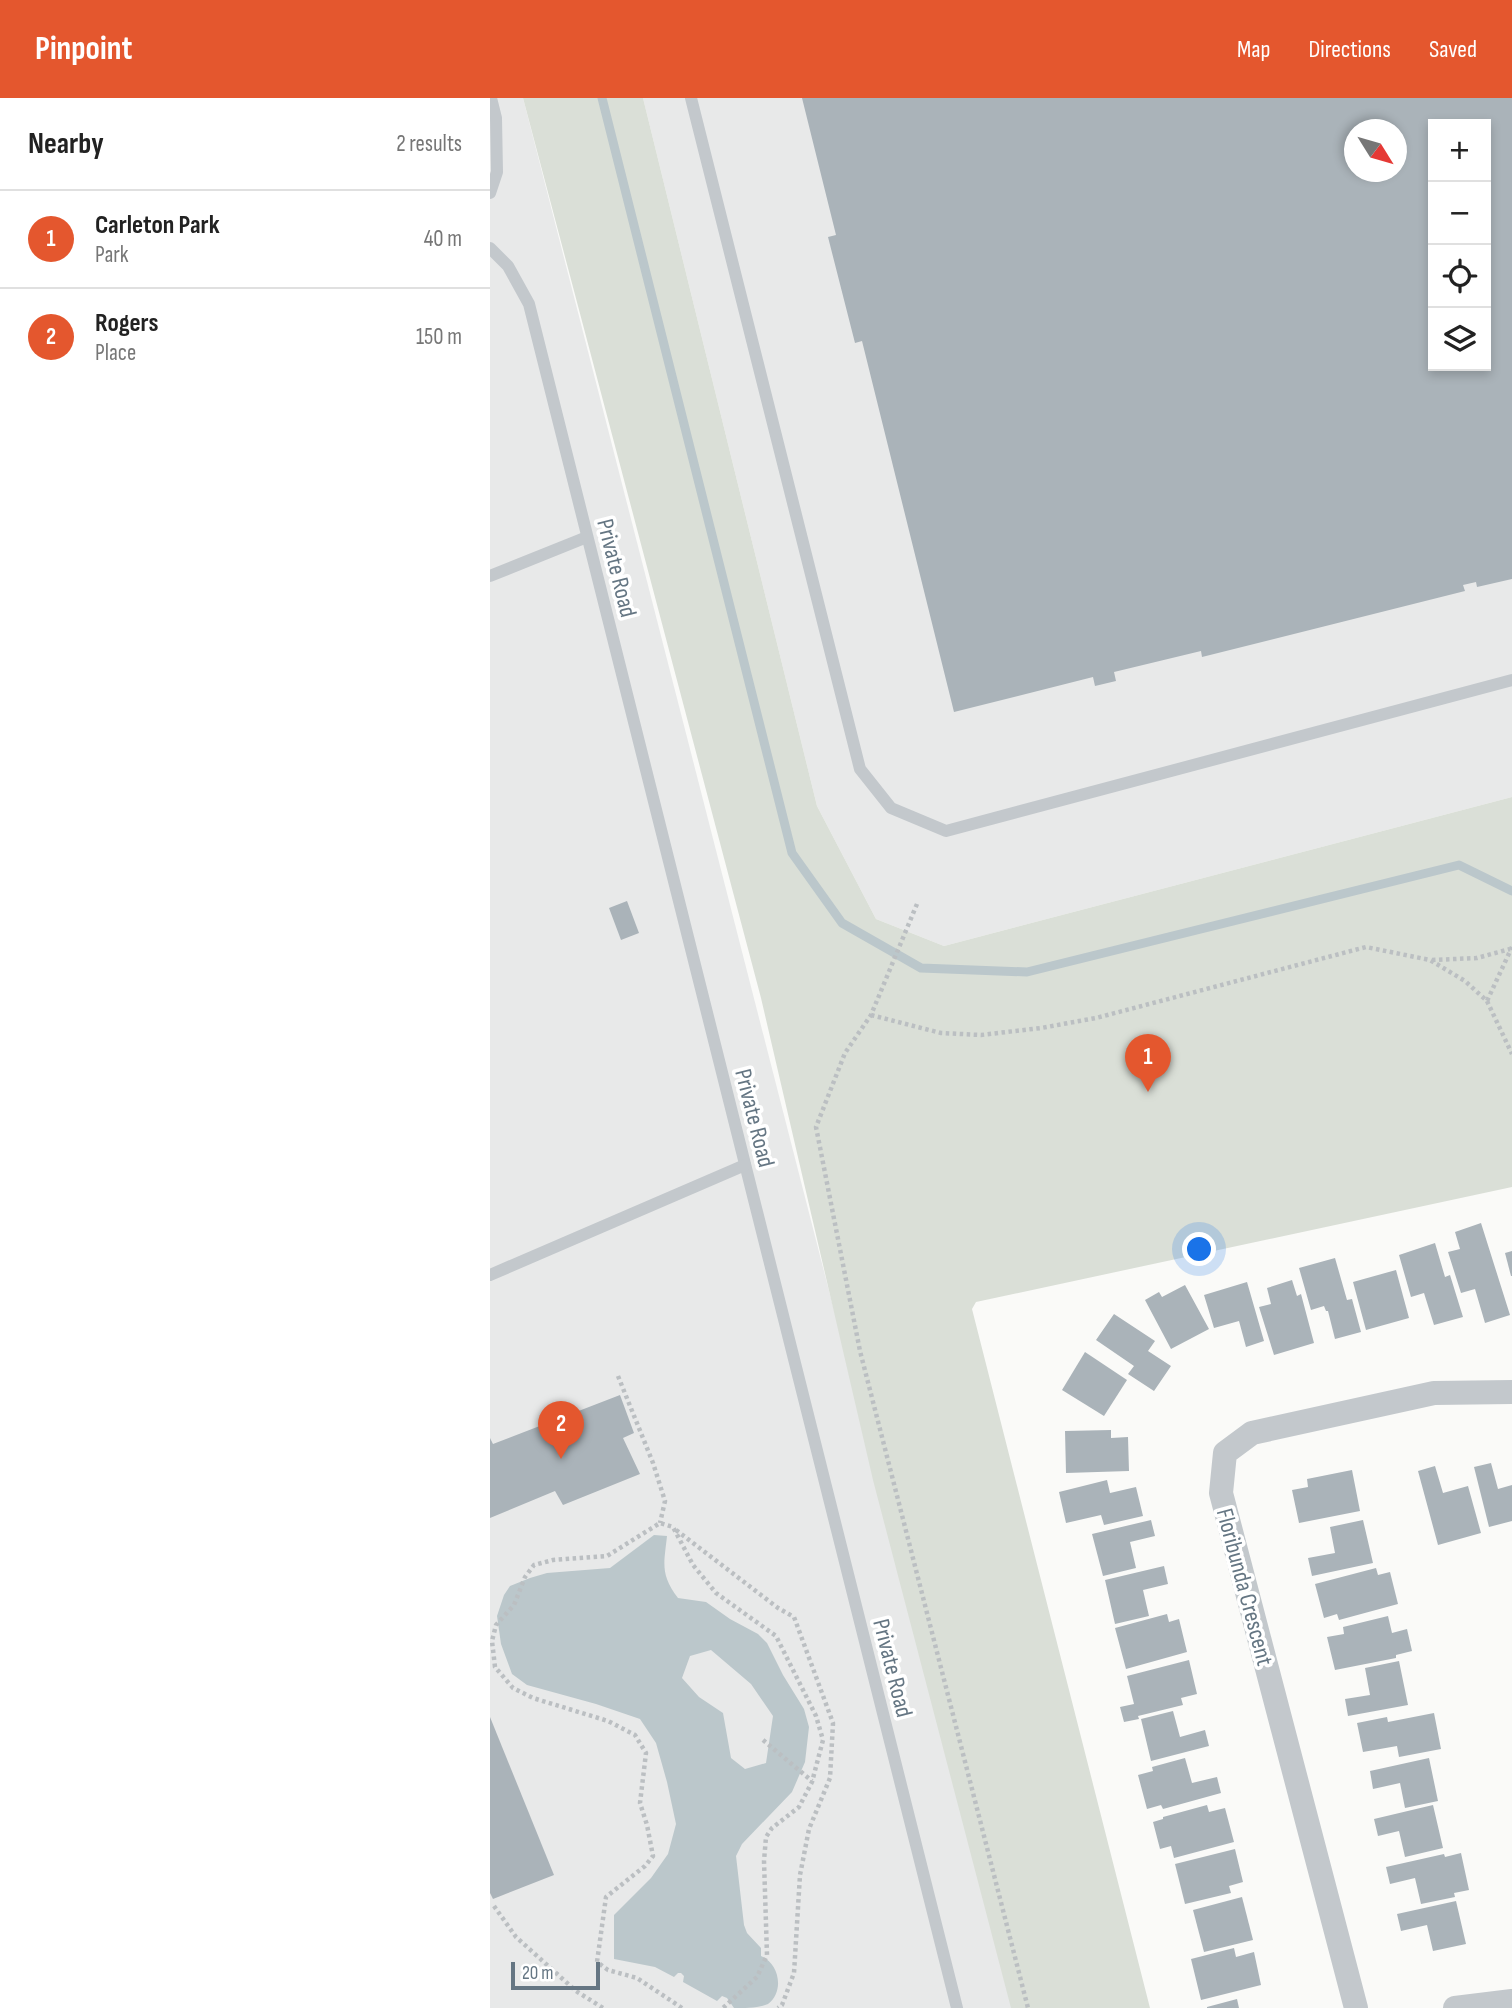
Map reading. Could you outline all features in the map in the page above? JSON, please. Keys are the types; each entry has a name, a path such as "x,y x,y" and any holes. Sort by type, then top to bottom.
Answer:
{"street":[{"name":"Floribunda Crescent","path":"1356,2008 1220,1493 1225,1453 1252,1433 1434,1394 1512,1392"},
{"path":"1455,2008 1512,2001"}],"lane":[{"path":"490,193 497,172 496,118 491,98"},
{"path":"691,98 860,769 891,807 946,831 1512,680"},
{"name":"Private Road","path":"490,248 508,266 529,304 957,2008"},
{"path":"490,576 587,537"},
{"path":"490,1275 745,1165"}],"path":[{"path":"917,904 879,999 845,1053 816,1127 860,1351 1028,2008"},
{"path":"871,1015 941,1033 981,1035 1096,1018 1366,947 1430,960 1477,958 1511,948"},
{"path":"1487,1001 1511,948"},
{"path":"1430,960 1465,981 1487,1001 1512,1054"},
{"path":"618,1376 653,1463 665,1501 660,1523 607,1556 553,1560 534,1565 525,1577 514,1605 496,1625 492,1641 495,1667 513,1688 533,1698 608,1721 635,1735 646,1753 640,1803 648,1825 653,1856 645,1866 606,1897 597,1962 608,1970 637,1978 681,2008"},
{"path":"660,1523 673,1527 778,1608 794,1617 833,1723 830,1778 809,1829 800,1875 794,1973 782,2005 778,2008"},
{"path":"673,1527 693,1565 716,1593 776,1636 816,1716 823,1740 812,1782 799,1807 772,1828 766,1837 764,1861 767,1955 757,1977 723,2008"},
{"path":"763,1740 812,1782"},
{"path":"494,1906 516,1937 576,1991 603,2008"}],"shaded area":[{"path":"490,98 523,98 1013,2008 490,2008"},
{"path":"523,98 643,98 817,806 876,919 944,946 1512,797 1512,1187 976,1302 972,1309 1150,2008 1011,2008 873,1480 761,998"},
{"path":"643,98 1512,98 1512,797 944,946 876,919 817,806"},
{"path":"654,1535 667,1536 666,1575 678,1598 706,1602 758,1634 767,1643 804,1709 809,1727 805,1762 792,1792 742,1844 736,1856 744,1925 747,1933 761,1948 761,1956 772,1965 778,1978 777,1992 768,2004 734,2008 727,1998 722,1996 717,2001 683,1982 684,1976 681,1973 674,1977 655,1967 614,1959 614,1915 651,1878 668,1854 676,1824 656,1743 640,1719 527,1685 512,1674 501,1644 497,1616 510,1586 547,1573 610,1568","holes":["711,1650 751,1684 773,1716 766,1763 745,1769 731,1758 723,1713 699,1697 682,1678 690,1656"]}],"building":[{"path":"802,98 1512,98 1512,579 1477,587 1476,582 1463,585 1465,591 1202,657 1201,651 1114,672 1116,681 1095,686 1093,677 954,712 862,341 855,343 828,237 836,235"},
{"path":"627,901 639,933 621,940 609,908"},
{"path":"1481,1223 1510,1315 1485,1323 1475,1289 1461,1293 1448,1252 1460,1249 1455,1232"},
{"path":"1435,1243 1445,1277 1450,1275 1463,1317 1434,1325 1424,1293 1411,1297 1399,1255"},
{"path":"1512,1251 1512,1276 1511,1276 1505,1253"},
{"path":"1335,1258 1347,1300 1352,1299 1361,1332 1335,1339 1328,1311 1324,1306 1311,1310 1299,1268"},
{"path":"1396,1270 1409,1318 1366,1330 1353,1282"},
{"path":"1292,1280 1297,1296 1301,1294 1314,1343 1274,1355 1259,1307 1271,1304 1267,1288"},
{"path":"1247,1282 1264,1341 1246,1347 1239,1321 1214,1328 1204,1295"},
{"path":"1185,1285 1209,1329 1171,1349 1145,1300 1159,1292 1162,1297"},
{"path":"1114,1314 1155,1341 1148,1351 1171,1366 1154,1391 1128,1374 1134,1366 1096,1340"},
{"path":"1085,1352 1127,1380 1104,1416 1062,1390"},
{"path":"620,1395 634,1433 623,1438 640,1474 563,1505 555,1491 490,1518 490,1438 493,1444"},
{"path":"1111,1430 1111,1438 1128,1437 1129,1471 1066,1473 1065,1431"},
{"path":"1491,1463 1498,1489 1512,1485 1512,1521 1489,1527 1474,1467"},
{"path":"1435,1466 1443,1493 1468,1486 1481,1533 1438,1545 1418,1471"},
{"path":"1352,1470 1360,1511 1299,1523 1292,1490 1308,1487 1307,1479"},
{"path":"1107,1480 1110,1493 1136,1487 1143,1516 1104,1525 1101,1515 1066,1523 1059,1492"},
{"path":"1151,1520 1155,1536 1130,1542 1136,1568 1103,1576 1092,1534"},
{"path":"1363,1520 1373,1563 1312,1576 1308,1558 1335,1553 1330,1527"},
{"path":"1164,1566 1168,1584 1143,1590 1149,1616 1115,1624 1105,1580"},
{"path":"1376,1568 1378,1575 1390,1572 1398,1604 1339,1620 1337,1614 1324,1618 1315,1584"},
{"path":"1167,1614 1169,1622 1179,1619 1187,1652 1126,1669 1115,1628"},
{"path":"1388,1616 1392,1633 1407,1629 1412,1651 1396,1655 1396,1658 1335,1670 1327,1637 1344,1634 1343,1627"},
{"path":"1189,1660 1197,1694 1181,1698 1183,1705 1124,1722 1120,1707 1134,1704 1127,1676"},
{"path":"1399,1661 1408,1705 1348,1716 1345,1699 1370,1695 1365,1668"},
{"path":"1173,1711 1180,1737 1205,1730 1209,1746 1151,1761 1141,1719"},
{"path":"1434,1713 1441,1749 1399,1757 1397,1746 1363,1752 1357,1723 1387,1717 1388,1722"},
{"path":"490,1717 554,1875 493,1899 490,1893"},
{"path":"1185,1758 1192,1783 1217,1777 1221,1793 1163,1809 1161,1805 1147,1809 1138,1775 1153,1771 1152,1767"},
{"path":"1429,1758 1438,1801 1405,1808 1400,1783 1373,1789 1370,1771"},
{"path":"1207,1805 1209,1812 1225,1808 1234,1842 1174,1858 1171,1846 1160,1849 1153,1822"},
{"path":"1433,1805 1443,1848 1405,1857 1399,1831 1378,1836 1374,1819"},
{"path":"1235,1849 1243,1882 1229,1886 1231,1893 1185,1904 1175,1864"},
{"path":"1461,1853 1469,1890 1454,1893 1455,1897 1421,1904 1415,1878 1390,1884 1386,1867 1444,1854 1445,1857"},
{"path":"1242,1897 1253,1940 1204,1952 1193,1910"},
{"path":"1456,1901 1466,1944 1433,1951 1427,1925 1401,1931 1397,1914"},
{"path":"1234,1948 1236,1957 1254,1952 1261,1985 1201,2000 1191,1959"},
{"path":"1237,1999 1239,2008 1207,2008 1207,2007"}],"waterway":[{"path":"602,98 792,853 842,923 921,968 1027,972 1459,865 1512,891"}],"place":[{"name":"Carleton Park","path":"1148,1092"},
{"name":"Rogers","path":"561,1459"}]}
